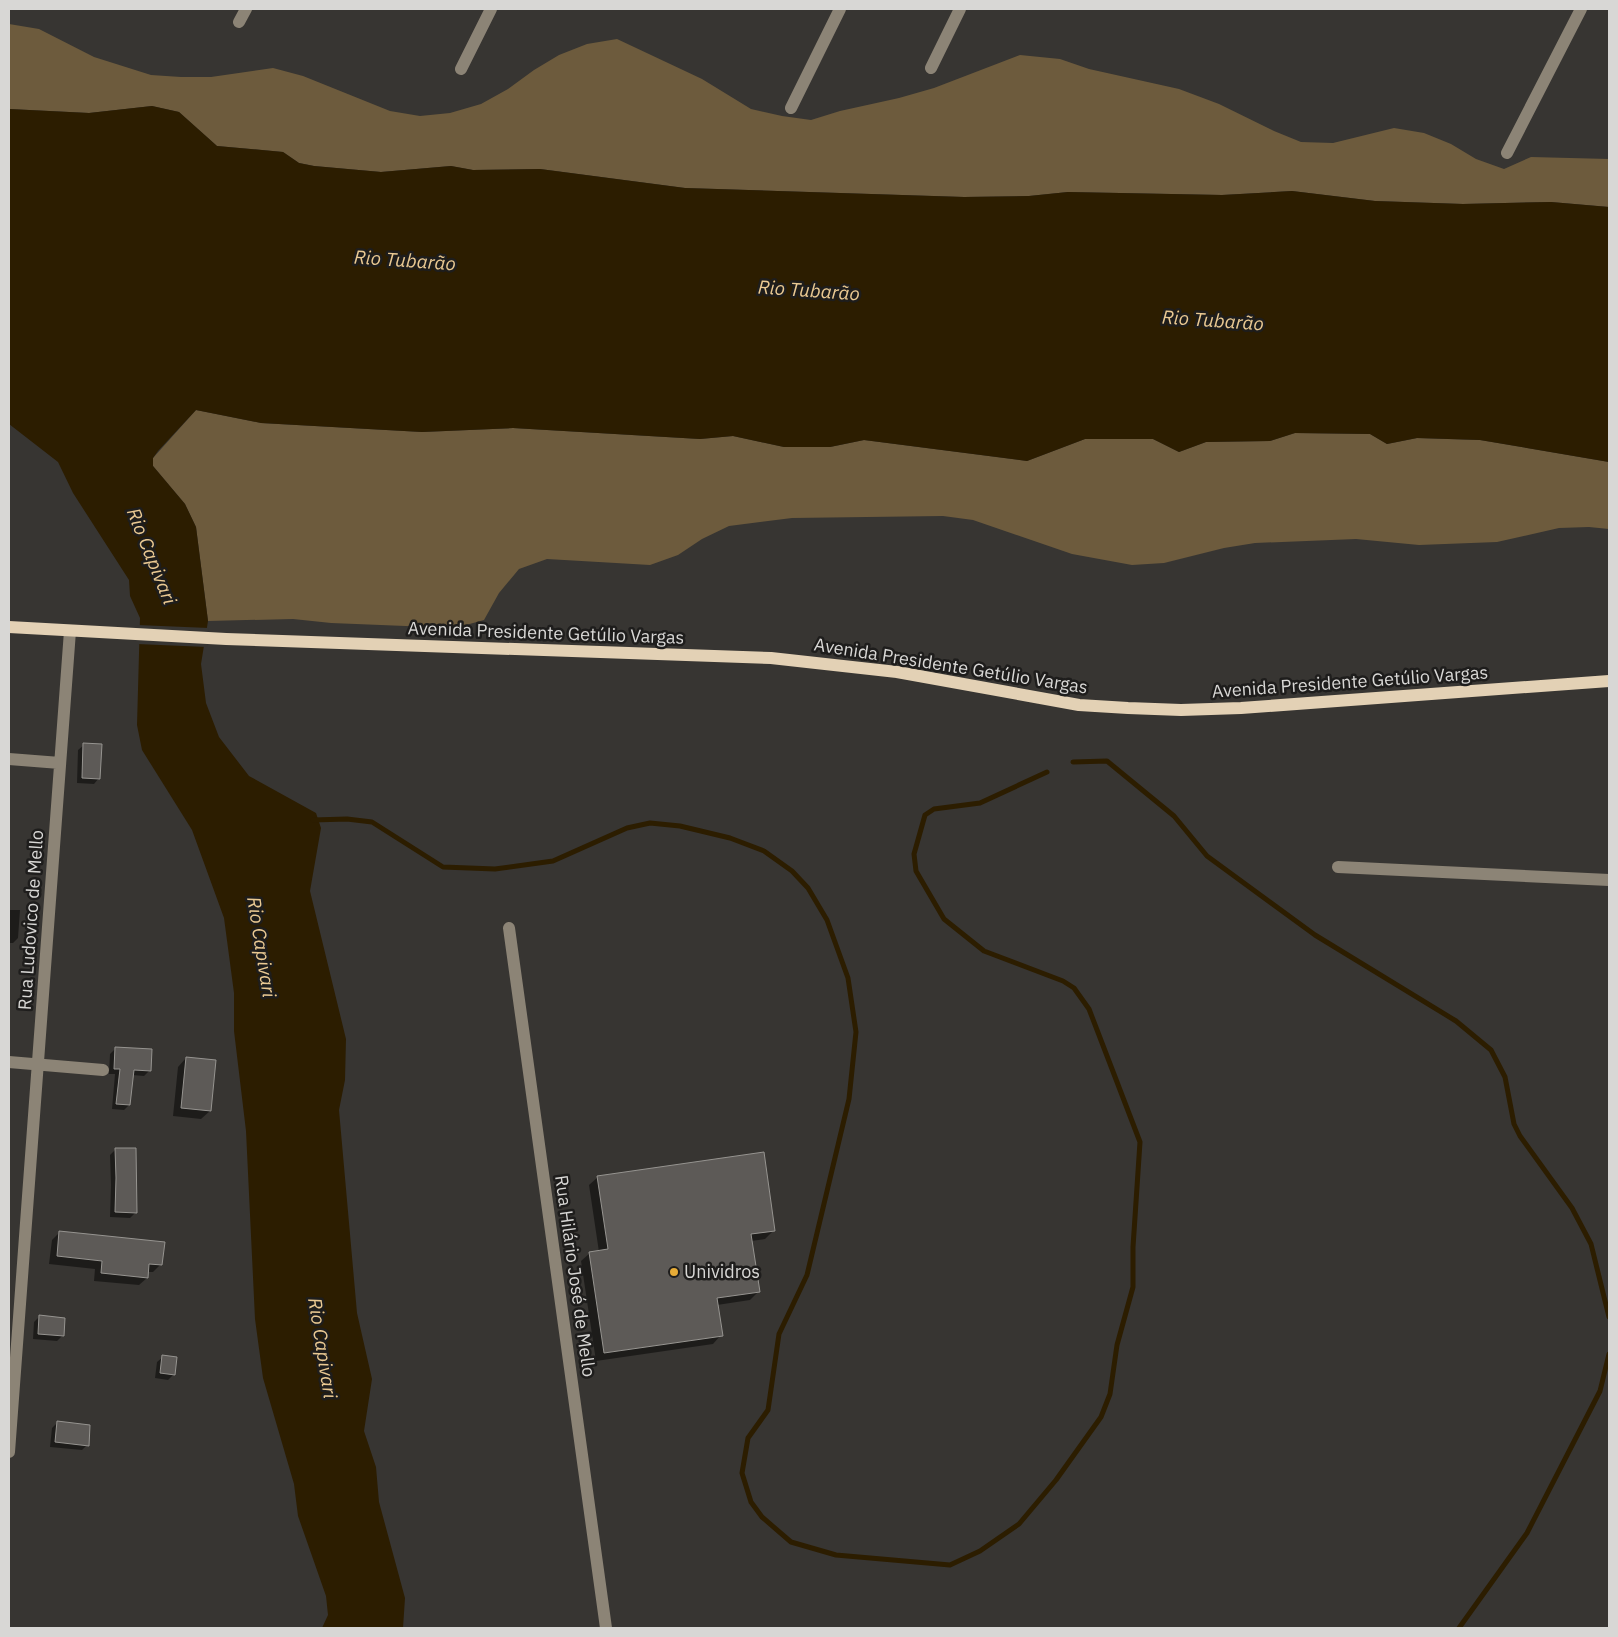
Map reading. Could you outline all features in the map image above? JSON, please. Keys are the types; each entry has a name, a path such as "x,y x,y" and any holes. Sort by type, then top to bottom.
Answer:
{"main road":[{"name":"Avenida Presidente Getúlio Vargas","path":"9,626 226,639 771,658 897,672 1079,704 1181,710 1241,708 1609,681"}],"street":[{"path":"239,22 246,9"},
{"path":"461,69 491,9"},
{"path":"791,108 840,9"},
{"path":"931,68 960,9"},
{"path":"1507,153 1581,9"},
{"name":"Rua Ludovico de Mello","path":"9,1452 12,1357 38,1064 70,631"},
{"path":"9,759 60,763"},
{"path":"1338,867 1609,880"},
{"name":"Rua Hilário José de Mello","path":"509,928 606,1628"},
{"path":"9,1062 103,1070"}],"shaded area":[{"path":"9,24 39,29 94,57 151,75 211,77 273,68 303,76 390,111 420,116 450,113 481,104 508,89 559,55 587,44 617,39 702,79 751,109 811,120 934,88 1020,55 1060,59 1089,69 1179,89 1219,104 1301,142 1333,143 1394,128 1424,133 1451,144 1476,159 1504,169 1531,157 1609,159 1609,207 1551,202 1463,204 1375,201 1292,191 1222,195 1068,192 1029,196 964,197 685,188 540,169 473,170 451,166 381,172 314,166 299,163 283,152 217,146 179,112 152,106 89,113 9,109"},
{"path":"196,410 261,423 422,432 513,428 700,439 733,436 784,447 830,447 864,440 1027,461 1085,439 1153,439 1179,452 1206,442 1270,441 1295,433 1370,434 1387,444 1417,438 1480,440 1609,462 1609,529 1589,527 1559,528 1497,542 1419,545 1356,539 1255,543 1224,548 1164,563 1132,565 1072,554 973,520 943,516 792,518 729,526 702,539 678,555 650,565 547,559 519,569 499,593 484,620 455,628 331,623 293,619 208,621 196,527 185,504 153,466 153,458"}],"water":[{"path":"152,106 179,112 217,146 283,152 299,163 314,166 381,172 451,166 473,170 540,169 685,188 964,197 1029,196 1068,192 1222,195 1292,191 1375,201 1463,204 1551,202 1609,207 1609,462 1480,440 1417,438 1387,444 1370,434 1295,433 1270,441 1206,442 1179,452 1153,439 1085,439 1027,461 864,440 830,447 784,447 733,436 700,439 513,428 422,432 261,423 196,410 158,451 153,458 153,466 185,504 196,527 208,621 201,664 206,703 219,737 249,776 316,813 321,828 310,891 346,1039 345,1080 339,1110 357,1313 372,1379 364,1431 376,1467 379,1502 405,1598 403,1628 322,1628 328,1615 326,1596 298,1516 294,1484 263,1378 255,1319 246,1131 234,1031 234,993 224,918 192,830 142,750 137,725 140,618 130,596 129,580 73,493 58,462 9,424 9,109 89,113"}],"pier":[{"path":"137,625 209,628 207,647 137,644"}],"building":[{"path":"83,743 102,744 100,779 82,778"},
{"path":"115,1047 152,1049 151,1071 134,1070 130,1105 116,1104 120,1069 114,1069"},
{"path":"186,1057 216,1060 211,1111 181,1108"},
{"path":"115,1148 136,1148 137,1213 115,1212"},
{"name":"Unividros","path":"764,1152 775,1231 751,1234 760,1292 717,1298 723,1336 604,1353 589,1252 608,1249 597,1176"},
{"path":"59,1231 165,1242 162,1265 149,1264 148,1278 101,1273 102,1261 57,1256"},
{"path":"39,1315 65,1318 64,1336 38,1334"},
{"path":"162,1355 177,1357 175,1375 160,1373"},
{"path":"57,1421 90,1425 89,1446 55,1442"}],"waterway":[{"path":"1073,762 1107,761 1174,816 1207,856 1315,935 1456,1021 1491,1050 1505,1077 1514,1124 1520,1136 1572,1208 1591,1244 1609,1317"},
{"path":"313,820 347,819 372,822 443,867 495,869 553,861 627,828 650,823 680,826 730,838 764,851 792,871 808,888 827,920 848,978 856,1032 849,1099 807,1275 779,1334 768,1410 748,1438 742,1473 751,1502 762,1517 791,1542 836,1555 950,1565 980,1551 1019,1524 1056,1480 1101,1417 1110,1394 1117,1345 1133,1287 1133,1247 1140,1142 1089,1009 1074,988 1063,981 984,951 944,919 916,871 914,854 925,815 934,809 980,803 1047,772"},
{"path":"1459,1628 1527,1533 1600,1391 1609,1354"}],"place":[{"name":"Unividros","path":"674,1272"}],"water label":[{"name":"Rio Tubarão","path":"405,260"},
{"name":"Rio Tubarão","path":"809,290"},
{"name":"Rio Tubarão","path":"1213,320"},
{"name":"Rio Capivari","path":"152,556"},
{"name":"Rio Capivari","path":"262,947"},
{"name":"Rio Capivari","path":"323,1348"}]}
